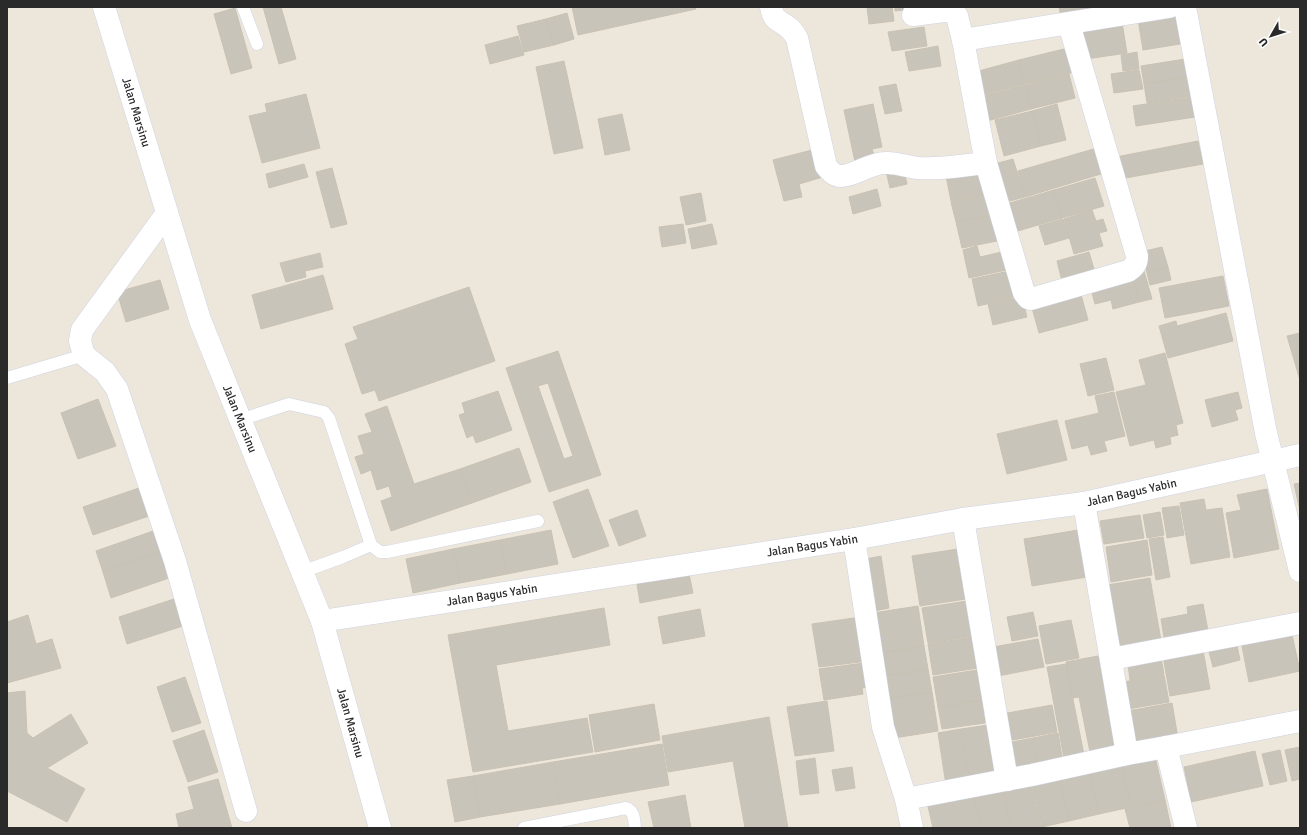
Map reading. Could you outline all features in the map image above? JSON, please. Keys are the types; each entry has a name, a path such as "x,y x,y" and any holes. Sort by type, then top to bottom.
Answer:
{"street":[{"name":"Jalan Marsinu","path":"104,7 200,320 322,620 380,828"},
{"path":"771,7 772,14 778,22 790,28 797,38 826,166 830,172 843,176 884,162 918,168 986,163"},
{"path":"963,40 1169,7"},
{"path":"1185,7 1266,433 1300,571"},
{"path":"913,15 952,10 957,16 963,40 986,163 1024,293 1028,298 1034,298 1128,271 1136,265 1137,256 1069,24"},
{"path":"167,213 82,330 80,341 84,355 105,372 117,389 175,561 246,811"},
{"name":"Jalan Bagus Yabin","path":"322,620 854,539 963,519 1084,504 1300,456"},
{"path":"1084,504 1127,754"},
{"path":"963,519 1007,780"},
{"path":"854,539 883,727 906,799 912,828"},
{"path":"1111,659 1300,623"},
{"path":"906,799 1007,780 1127,754 1300,721"},
{"path":"1166,747 1186,828"}],"lane":[{"path":"243,7 257,44"},
{"path":"7,378 84,355"},
{"path":"240,420 289,404 324,412 329,418 371,545 380,552 387,552 538,521"},
{"path":"302,572 371,545"},
{"path":"524,828 626,808 631,810 634,814 635,828"}],"building":[{"path":"263,7 281,7 296,59 279,64"},
{"path":"572,7 695,7 696,9 578,35"},
{"path":"867,7 892,7 894,21 869,24"},
{"path":"895,7 920,7 920,8 895,11"},
{"path":"1059,7 1089,7 1091,17 1062,22"},
{"path":"235,8 252,68 231,74 214,14"},
{"path":"567,13 574,39 554,45 546,19"},
{"path":"1175,13 1180,44 1143,50 1138,19"},
{"path":"546,19 554,45 524,52 517,26"},
{"path":"1122,22 1127,53 1086,59 1081,28"},
{"path":"924,27 927,46 892,51 888,32"},
{"path":"518,36 524,55 490,64 485,45"},
{"path":"938,46 941,66 909,71 905,52"},
{"path":"1068,48 1074,72 1025,84 1019,60"},
{"path":"1137,52 1139,69 1123,71 1121,55"},
{"path":"1185,59 1188,77 1144,84 1141,66"},
{"path":"1019,60 1025,84 981,95 975,72"},
{"path":"564,61 583,148 554,154 536,67"},
{"path":"1139,70 1143,89 1114,93 1111,74"},
{"path":"1069,74 1075,98 1031,109 1025,85"},
{"path":"1188,77 1191,96 1147,103 1144,84"},
{"path":"896,84 902,111 885,114 879,87"},
{"path":"1025,85 1031,109 987,121 981,96"},
{"path":"306,94 320,148 262,163 249,116 267,112 265,104"},
{"path":"1192,97 1195,117 1136,126 1133,106"},
{"path":"873,104 882,147 872,149 875,158 855,162 844,110"},
{"path":"1057,104 1066,140 1041,146 1032,111"},
{"path":"1032,111 1041,146 1004,156 995,120"},
{"path":"622,114 630,150 605,155 598,119"},
{"path":"1198,141 1203,164 1120,179 1116,157"},
{"path":"1097,148 1104,173 1025,197 1018,171"},
{"path":"816,149 823,177 799,184 802,197 784,201 773,160"},
{"path":"1013,159 1025,197 1002,203 991,165"},
{"path":"304,164 308,177 269,188 266,174"},
{"path":"903,167 907,184 890,188 886,171"},
{"path":"332,168 347,224 331,228 316,172"},
{"path":"980,168 985,194 951,201 946,176"},
{"path":"1095,178 1104,206 1062,218 1054,190"},
{"path":"877,189 881,206 853,214 849,197"},
{"path":"1054,190 1062,218 1011,233 1003,205"},
{"path":"701,193 706,221 686,225 680,197"},
{"path":"991,193 996,214 956,222 951,202"},
{"path":"1092,210 1096,221 1103,219 1107,231 1099,233 1103,246 1074,254 1064,219"},
{"path":"996,214 1002,240 962,248 956,222"},
{"path":"1063,219 1069,238 1045,245 1039,226"},
{"path":"683,224 686,243 662,247 659,227"},
{"path":"712,224 717,244 692,249 688,229"},
{"path":"977,246 980,257 1006,251 1011,269 969,278 963,250"},
{"path":"1162,247 1168,267 1147,273 1141,252"},
{"path":"1089,252 1096,276 1063,285 1057,261"},
{"path":"320,253 323,267 305,271 306,277 286,282 280,263"},
{"path":"1168,267 1171,280 1150,285 1147,273"},
{"path":"1014,270 1020,296 978,306 972,279"},
{"path":"1144,271 1152,299 1139,302 1132,274"},
{"path":"1132,274 1139,302 1113,309 1111,300 1095,304 1090,285"},
{"path":"323,275 333,309 261,329 252,295"},
{"path":"1223,276 1229,306 1165,318 1159,288"},
{"path":"160,280 169,309 126,322 117,292"},
{"path":"469,287 495,361 379,401 375,390 362,394 345,344 358,339 353,327"},
{"path":"1080,291 1088,320 1039,333 1031,304"},
{"path":"1022,297 1027,317 993,325 988,304"},
{"path":"1226,313 1233,341 1168,358 1159,326 1176,321 1177,326"},
{"path":"1300,333 1300,380 1287,336"},
{"path":"558,351 601,475 549,492 506,368","holes":["548,383 573,456 564,459 538,386"]},
{"path":"1165,353 1183,423 1176,425 1178,435 1170,437 1171,444 1156,448 1154,440 1130,446 1116,392 1146,385 1139,360"},
{"path":"1106,358 1114,390 1088,396 1080,364"},
{"path":"498,391 512,430 476,443 473,435 467,438 459,415 465,413 462,403"},
{"path":"1114,392 1125,436 1104,441 1107,451 1091,455 1088,445 1072,449 1065,421 1099,413 1095,396"},
{"path":"1238,392 1242,408 1235,410 1238,420 1212,427 1205,400"},
{"path":"98,399 116,446 78,459 61,413"},
{"path":"387,406 414,484 460,469 472,503 391,531 381,501 392,497 389,486 377,490 371,470 361,474 355,457 364,454 358,436 372,432 365,414"},
{"path":"1057,420 1067,460 1007,474 997,434"},
{"path":"519,448 531,482 472,503 460,469"},
{"path":"1300,483 1300,511 1294,484"},
{"path":"139,488 149,516 93,535 83,507"},
{"path":"588,489 609,546 573,558 553,502"},
{"path":"1267,489 1279,549 1234,558 1226,513 1241,510 1237,495"},
{"path":"1204,499 1206,510 1222,508 1230,557 1191,564 1180,503"},
{"path":"1179,506 1184,535 1167,538 1162,508"},
{"path":"637,510 646,536 619,546 609,520"},
{"path":"1160,512 1164,535 1147,538 1143,515"},
{"path":"1140,515 1144,538 1104,544 1100,521"},
{"path":"156,530 164,551 103,572 96,551"},
{"path":"551,530 558,564 507,574 500,540"},
{"path":"1078,530 1087,577 1032,586 1024,539"},
{"path":"1163,537 1170,577 1156,580 1149,539"},
{"path":"500,540 507,574 460,583 453,549"},
{"path":"1147,540 1152,575 1111,582 1106,547"},
{"path":"453,549 460,583 413,593 406,559"},
{"path":"958,549 966,599 920,606 912,556"},
{"path":"164,551 172,577 111,598 103,572"},
{"path":"881,556 889,608 874,611 866,559"},
{"path":"689,574 693,593 640,603 637,584"},
{"path":"1150,578 1162,646 1119,654 1107,585"},
{"path":"177,598 186,625 127,644 119,617"},
{"path":"967,601 973,636 928,643 922,608"},
{"path":"1203,604 1209,636 1165,643 1161,619 1188,614 1187,607"},
{"path":"918,606 924,646 880,653 873,613"},
{"path":"604,608 610,645 496,665 508,731 587,718 593,752 473,772 448,635"},
{"path":"700,609 705,636 663,644 658,617"},
{"path":"1033,612 1038,636 1012,641 1007,617"},
{"path":"28,615 36,644 52,639 61,668 7,683 7,622"},
{"path":"861,617 868,661 819,667 812,624"},
{"path":"1071,620 1079,658 1046,664 1039,626"},
{"path":"1291,630 1300,671 1249,682 1241,641"},
{"path":"973,637 978,668 933,675 928,644"},
{"path":"1038,639 1044,667 998,676 993,647"},
{"path":"1236,641 1240,660 1213,667 1208,648"},
{"path":"924,646 928,669 884,676 880,653"},
{"path":"1203,650 1210,689 1170,696 1163,656"},
{"path":"1098,656 1115,748 1090,752 1079,697 1073,698 1066,662"},
{"path":"1161,658 1164,674 1130,680 1128,664"},
{"path":"864,663 868,687 862,688 863,694 824,700 819,669"},
{"path":"1066,664 1084,755 1064,758 1047,667"},
{"path":"928,669 932,692 887,699 884,676"},
{"path":"977,670 982,700 938,707 933,677"},
{"path":"1164,675 1169,702 1128,709 1123,682"},
{"path":"185,677 201,723 172,732 157,687"},
{"path":"25,691 27,733 33,738 71,714 88,743 47,768 85,789 67,822 7,791 7,693"},
{"path":"932,692 938,731 894,738 887,699"},
{"path":"982,700 985,723 942,729 938,707"},
{"path":"827,701 834,751 795,756 787,707"},
{"path":"1172,703 1178,738 1134,745 1128,711"},
{"path":"654,704 660,740 595,752 589,715"},
{"path":"1052,705 1057,732 1007,741 1002,714"},
{"path":"769,717 788,828 745,828 733,761 668,772 662,736"},
{"path":"988,725 996,777 970,781 961,729"},
{"path":"961,729 970,781 946,785 938,733"},
{"path":"204,730 218,772 188,782 173,741"},
{"path":"1058,733 1063,763 1038,768 1033,738"},
{"path":"1033,738 1038,768 1013,773 1007,743"},
{"path":"662,744 669,785 560,804 553,762"},
{"path":"1300,747 1300,779 1292,781 1285,750"},
{"path":"1280,750 1287,781 1270,785 1262,754"},
{"path":"1255,751 1263,786 1191,802 1184,767"},
{"path":"1154,752 1165,800 1131,807 1120,759"},
{"path":"815,758 819,793 800,795 796,761"},
{"path":"1120,759 1131,807 1099,814 1088,766"},
{"path":"553,762 560,804 480,817 473,776"},
{"path":"1088,766 1099,814 1069,821 1058,773"},
{"path":"852,767 855,788 836,791 832,770"},
{"path":"1058,773 1069,821 1042,827 1031,779"},
{"path":"473,776 480,817 455,822 447,780"},
{"path":"218,779 232,828 179,828 176,814 194,809 188,787"},
{"path":"1030,779 1041,827 1011,828 1002,786"},
{"path":"1002,786 1011,828 981,828 973,792"},
{"path":"973,792 981,828 933,828 927,802"},
{"path":"685,795 691,828 654,828 648,802"},
{"path":"1165,800 1171,828 1130,828 1125,809"}]}
